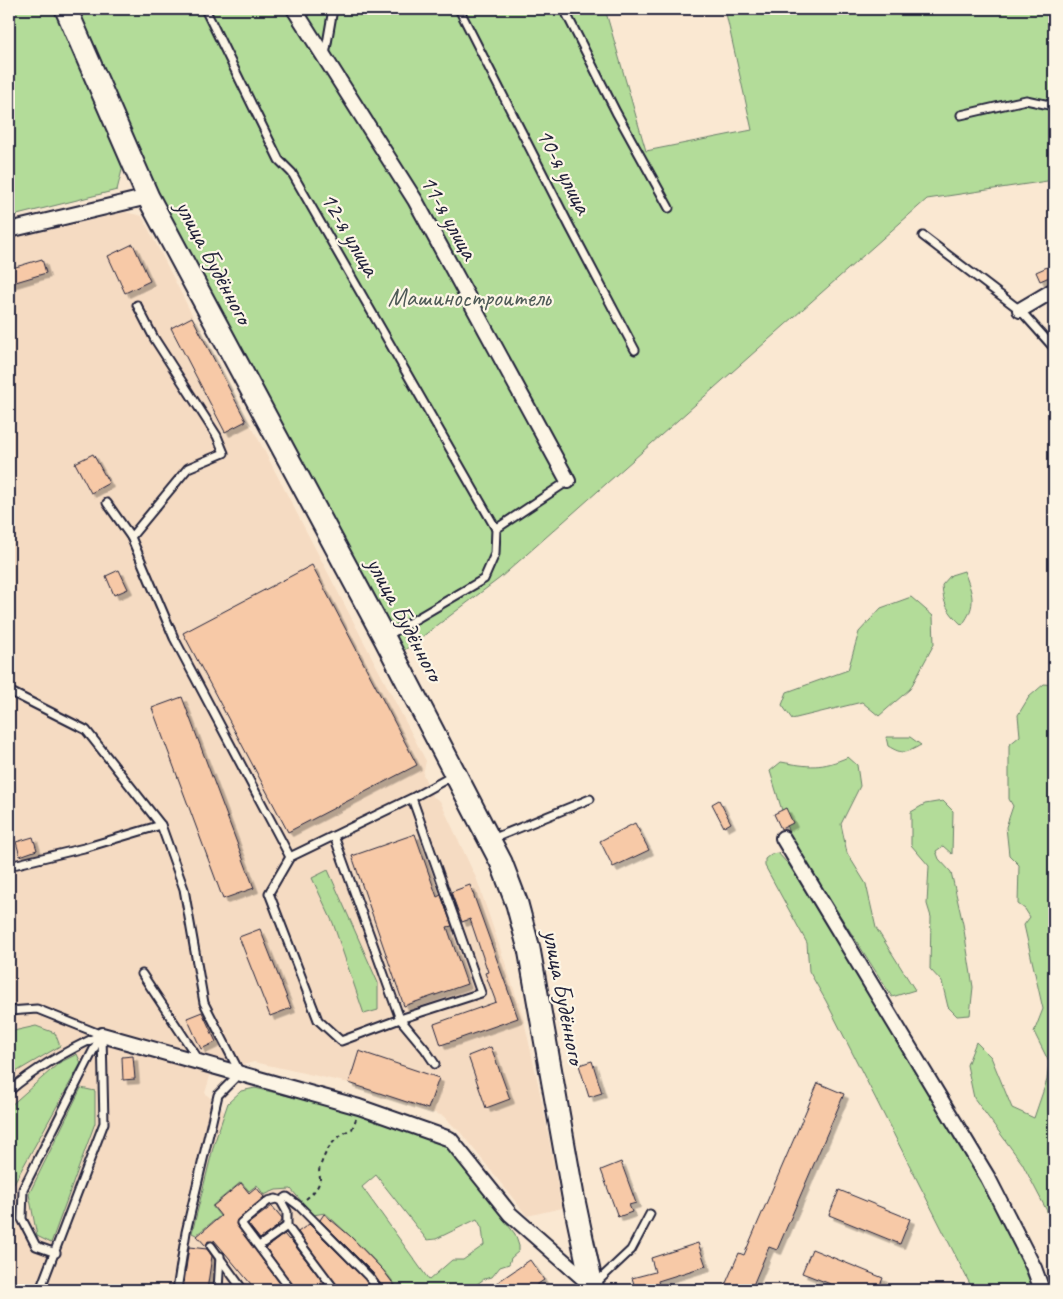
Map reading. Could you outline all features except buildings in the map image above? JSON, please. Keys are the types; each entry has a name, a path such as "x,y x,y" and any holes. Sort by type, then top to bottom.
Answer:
{"main road":[{"name":"улица Будённого","path":"66,9 148,197 384,637 501,862 518,904 529,949 591,1289"}],"street":[{"name":"11-я улица","path":"294,9 415,200 568,481"},
{"path":"9,230 148,197"},
{"path":"1020,310 1054,290"},
{"path":"783,838 988,1178 1034,1268 1042,1290"},
{"path":"102,1035 359,1107 450,1139 510,1214 591,1289"}],"lane":[{"name":"12-я улица","path":"205,9 279,160 292,173 496,529"},
{"path":"325,57 333,9"},
{"name":"10-я улица","path":"459,9 635,350"},
{"path":"564,9 616,112 669,208"},
{"path":"961,115 1026,100 1054,106"},
{"path":"923,236 1020,310 1054,348"},
{"path":"131,537 188,468 224,453 216,436 154,338 137,305"},
{"path":"384,637 484,580 495,554 496,529 568,481"},
{"path":"107,503 131,537 174,638 290,857"},
{"path":"9,691 86,730 161,825 184,889 204,1003 240,1074 218,1095 186,1232 177,1290"},
{"path":"412,798 481,993 400,1019 341,1041 318,1020 269,893 290,857 412,798 456,774"},
{"path":"490,840 590,799"},
{"path":"9,866 84,848 161,825"},
{"path":"334,836 400,1019 435,1064"},
{"path":"142,974 201,1063"},
{"path":"9,1011 37,1009 102,1035"},
{"path":"9,1091 25,1077 102,1035"},
{"path":"40,1290 56,1253 104,1123 102,1035"},
{"path":"56,1253 36,1246 22,1219 23,1189 102,1035"},
{"path":"281,1201 287,1197 300,1206 369,1277 379,1290"},
{"path":"291,1290 241,1223 268,1201 276,1199 281,1201 287,1212 287,1226 335,1290"},
{"path":"591,1289 631,1250 650,1214"},
{"path":"259,1246 287,1226"},
{"path":"211,1246 243,1290"},
{"path":"218,1290 220,1256"}],"path":[{"path":"300,1206 316,1190 320,1180 319,1169 332,1143 340,1134 355,1126 359,1107"}],"shaded area":[{"path":"125,212 142,216 246,421 253,429 426,761 423,774 432,796 440,801 477,880 523,1016 543,1106 562,1208 527,1216 461,1133 443,1116 349,1083 254,1062 211,1073 205,1093 351,1235 385,1270 400,1290 9,1290 9,239"}],"green space":[{"path":"9,9 55,9 123,166 117,190 9,217"},
{"name":"Машиностроитель","path":"69,9 605,9 646,151 752,130 725,9 1054,9 1054,180 927,199 500,578 402,652 152,200"},
{"path":"964,571 971,592 972,604 967,618 962,625 947,607 942,585 951,575"},
{"path":"911,597 933,616 934,644 910,689 879,716 862,702 792,719 782,705 787,692 848,670 859,632 881,608"},
{"path":"1044,684 1054,685 1054,1250 1047,1211 1022,1163 974,1098 967,1065 976,1042 991,1057 1012,1108 1034,1118 1047,1080 1049,1062 1034,1032 1043,1009 1024,925 1030,917 1025,909 1018,904 1019,865 1009,855 1006,827 1013,806 1009,799 1009,745 1020,736 1018,715 1029,697"},
{"path":"886,737 910,737 921,745 901,752 888,746"},
{"path":"848,757 857,765 860,786 841,824 847,853 866,884 876,928 915,990 892,997 790,837 770,771 781,762 815,766 830,764"},
{"path":"943,801 953,811 952,854 943,846 936,851 939,859 951,872 963,924 973,987 970,1015 957,1016 948,1007 942,982 930,969 931,917 927,904 929,866 911,845 911,812 925,804"},
{"path":"778,853 789,865 808,895 976,1175 1013,1243 1033,1290 973,1290 809,971 807,943 765,866 765,859 771,854"},
{"path":"328,870 378,983 378,1010 364,1014 333,923 312,878"},
{"path":"36,1026 55,1033 60,1046 9,1076 9,1032"},
{"path":"77,1054 81,1063 9,1192 9,1107 59,1063"},
{"path":"81,1088 95,1091 95,1123 51,1243 37,1236 29,1194"},
{"path":"255,1088 362,1113 447,1144 461,1158 481,1190 515,1234 519,1251 511,1258 509,1264 500,1267 492,1277 484,1279 469,1290 399,1290 373,1259 345,1231 325,1213 313,1215 291,1189 276,1190 264,1195 257,1185 249,1191 241,1182 212,1206 220,1216 196,1235 192,1233 214,1144 228,1103 241,1091","holes":["376,1175 427,1240 436,1239 477,1219 482,1228 484,1245 463,1260 452,1260 429,1280 362,1187"]}]}
